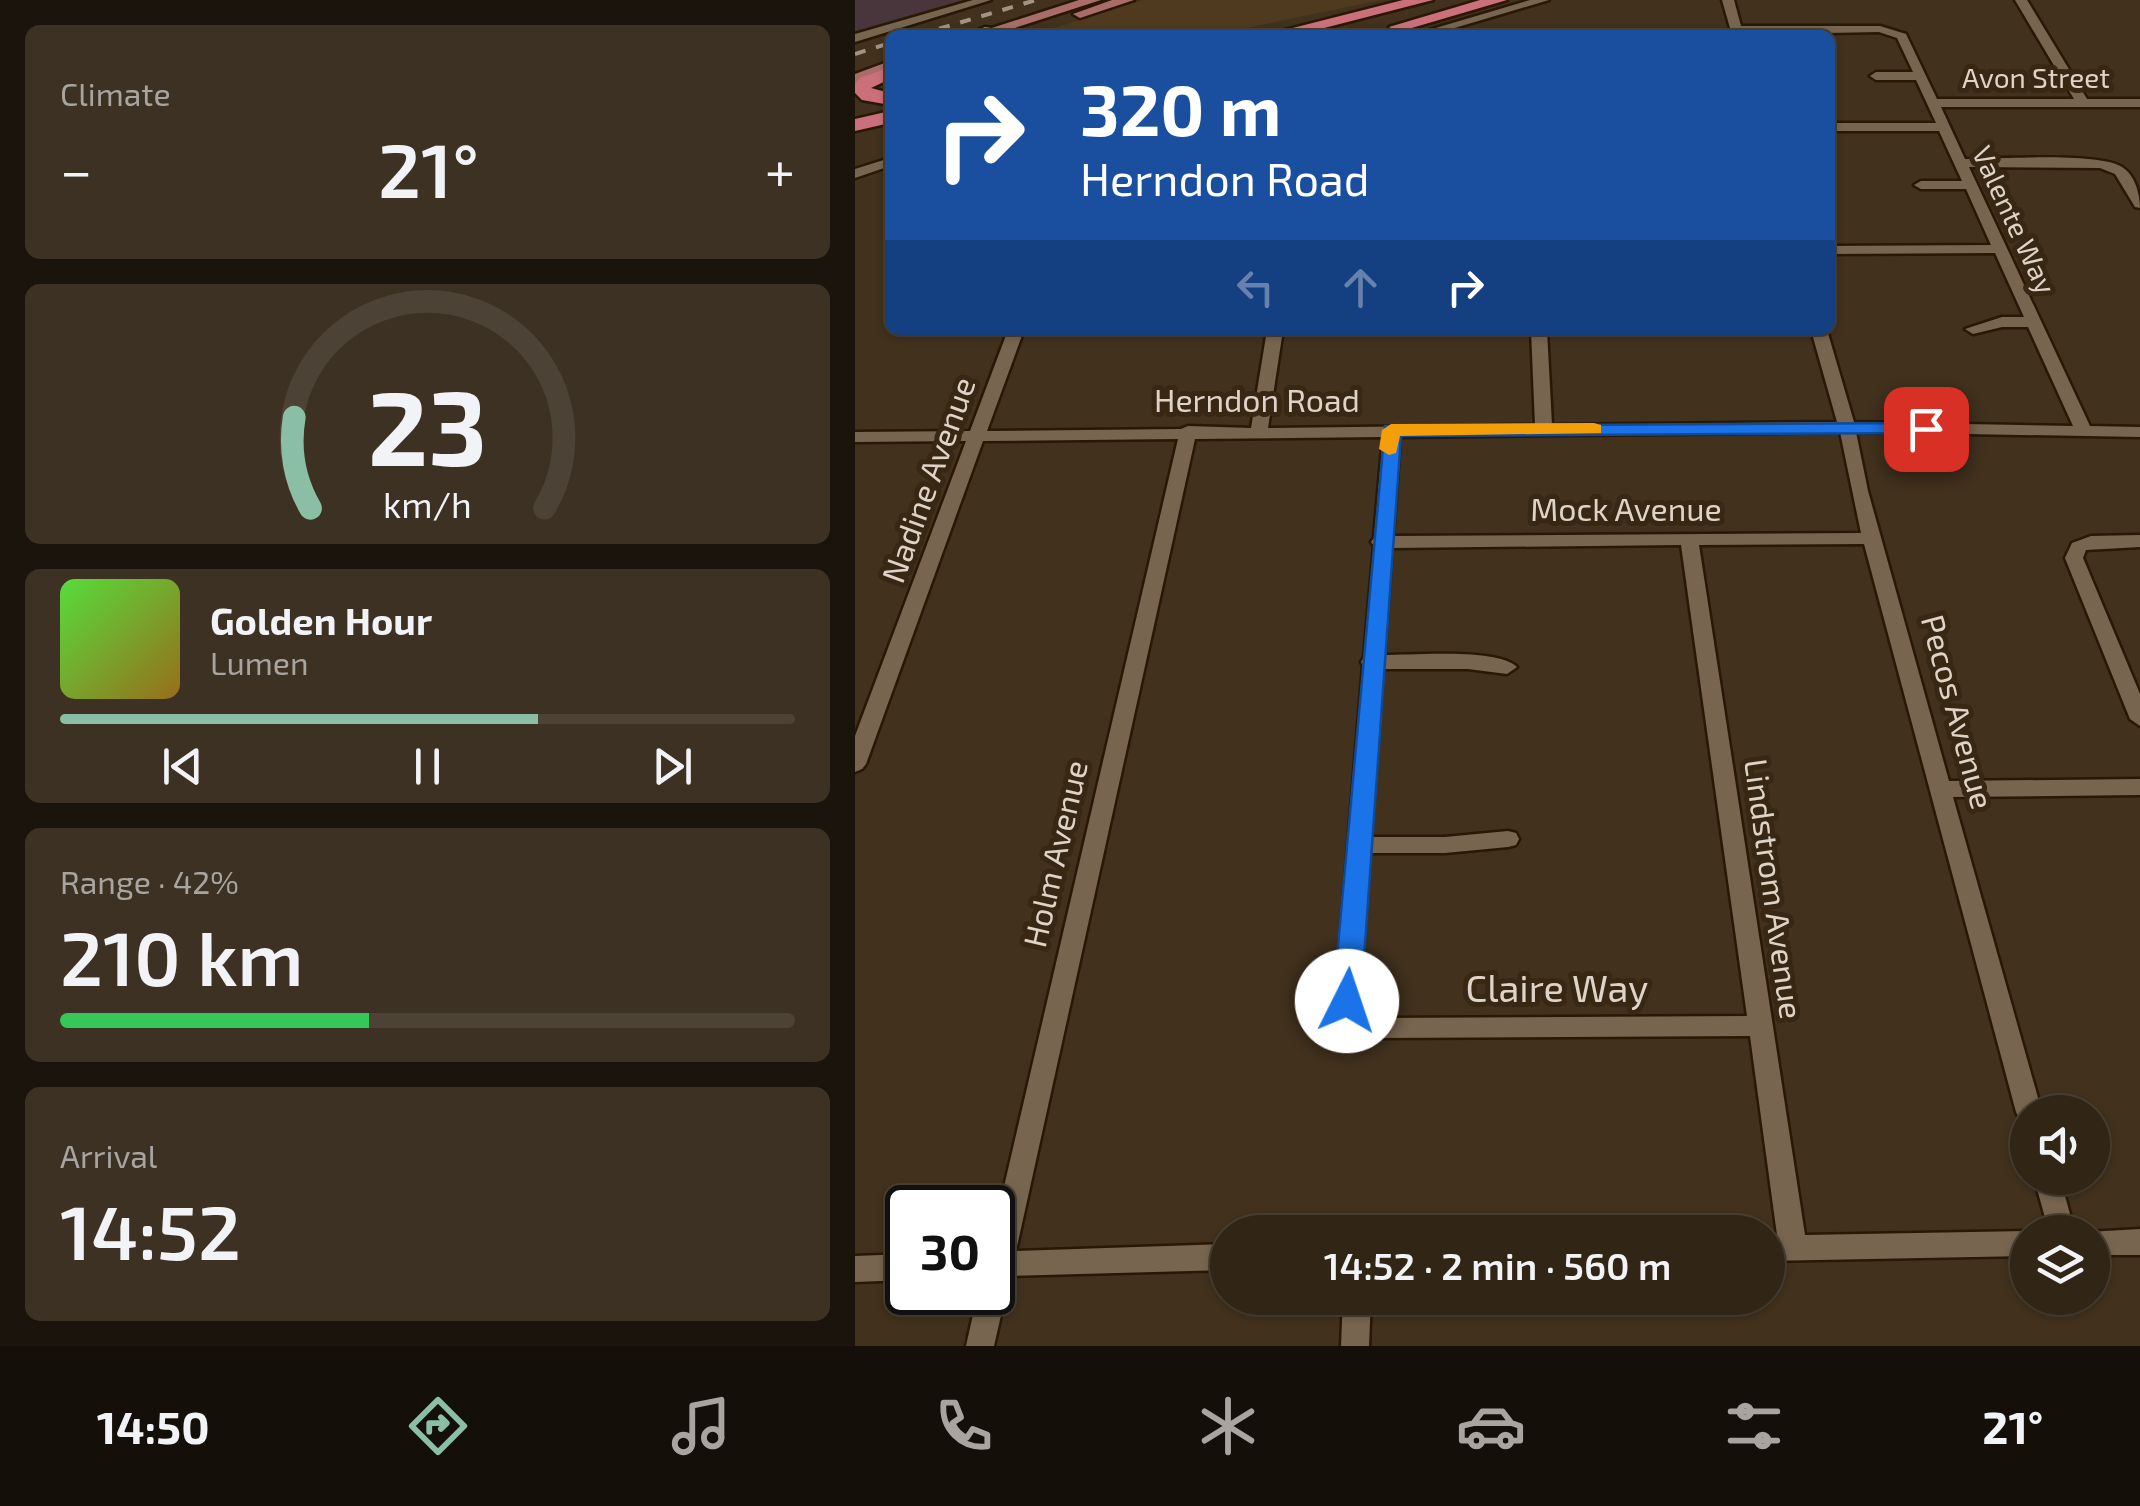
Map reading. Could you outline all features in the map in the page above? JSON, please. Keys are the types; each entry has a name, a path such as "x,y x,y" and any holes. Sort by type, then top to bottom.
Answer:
{"highway":[{"path":"1313,30 1351,27 1425,0"},
{"path":"1322,30 1475,0"},
{"path":"1387,30 1499,0"},
{"path":"855,71 885,68"},
{"path":"885,70 861,89 885,101"},
{"path":"855,112 885,103"},
{"path":"855,125 885,118"},
{"path":"855,143 885,137"}],"main road":[{"path":"992,30 1093,0"},
{"path":"1029,30 1127,0"},
{"path":"855,79 885,69"}],"street":[{"path":"855,38 985,0"},
{"path":"1436,30 1543,0"},
{"path":"1728,0 1736,30"},
{"path":"2021,0 2083,103"},
{"name":"Valente Way","path":"1835,31 1894,31 1902,36 2085,433"},
{"path":"1875,76 1920,76"},
{"name":"Avon Street","path":"1933,103 2140,103"},
{"path":"1835,126 1944,127"},
{"path":"1961,163 2111,166 2120,171 2140,204"},
{"path":"855,174 885,164"},
{"path":"1921,185 1971,186"},
{"path":"1835,250 2001,250"},
{"path":"1973,329 2002,322 2034,322"},
{"name":"Nadine Avenue","path":"855,764 863,724 1014,335"},
{"path":"1259,432 1274,335"},
{"path":"1539,335 1543,430"},
{"name":"Pecos Avenue","path":"1820,335 2024,1095"},
{"name":"Herndon Road","path":"855,437 1847,427 2140,432"},
{"path":"1391,430 1358,846 1445,846 1508,839"},
{"name":"Holm Avenue","path":"1015,1186 1188,431"},
{"name":"Mock Avenue","path":"1381,542 1872,538"},
{"name":"Lindstrom Avenue","path":"1689,540 1760,1026 1777,1215"},
{"path":"2138,708 2073,558 2078,547 2091,542 2140,542"},
{"path":"1371,662 1468,662 1507,667"},
{"path":"1942,789 2140,787"},
{"name":"Claire Way","path":"1358,846 1347,1001 1357,1019 1377,1028 1760,1026"},
{"path":"2110,1243 2140,1242"},
{"path":"1785,1248 2010,1244"},
{"path":"1015,1276 1210,1259"},
{"path":"855,1269 885,1268"},
{"name":"Holm Avenue","path":"981,1346 987,1315"},
{"path":"1355,1346 1356,1315"}],"shaded area":[{"path":"855,0 962,0 855,31"},
{"path":"1143,0 1382,0 1236,30 1048,30"}],"railway":[{"path":"935,30 1036,0"},
{"path":"855,54 885,45"}],"slow traffic":[{"path":"1389,449 1391,430 1594,429"}],"route":[{"path":"1347,1001 1391,430 1926,429"}]}
